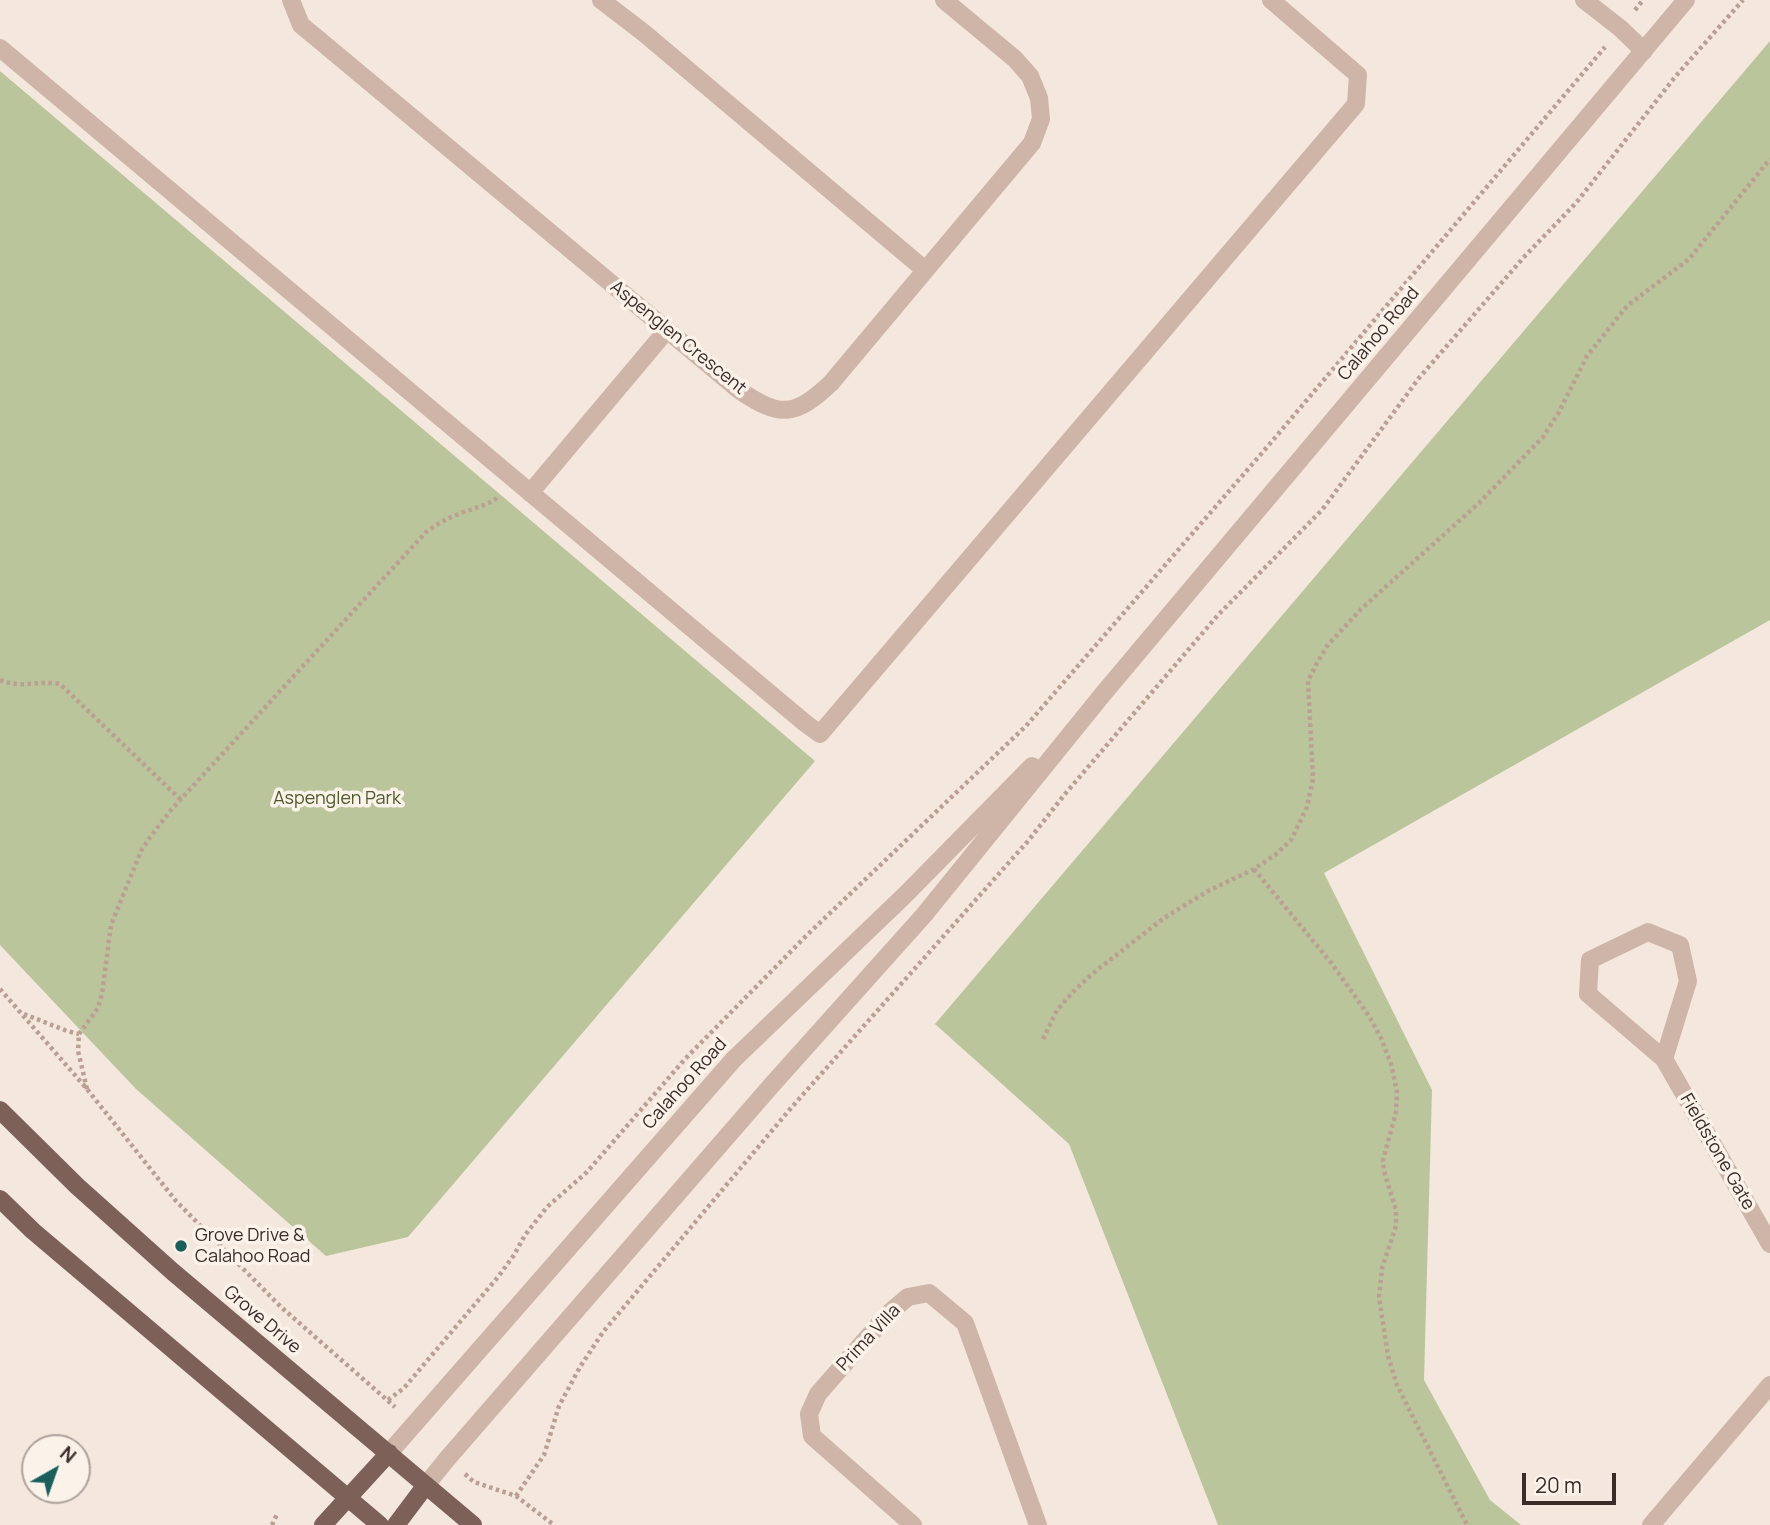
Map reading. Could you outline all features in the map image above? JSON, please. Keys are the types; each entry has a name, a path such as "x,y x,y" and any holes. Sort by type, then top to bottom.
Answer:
{"main road":[{"name":"Grove Drive","path":"0,1110 77,1186 173,1272 473,1525"},
{"path":"0,1199 43,1240 380,1525"},
{"name":"Calahoo Road","path":"323,1525 388,1453"},
{"name":"Calahoo Road","path":"396,1525 426,1485"}],"street":[{"name":"Aspenglen Crescent","path":"291,0 301,25 739,390 760,404 777,410 796,409 813,400 831,383 1032,143 1041,119 1040,98 1030,76 1015,59 944,0"},
{"path":"601,0 644,33 925,270"},
{"path":"0,48 820,734 1356,104 1358,75 1271,0"},
{"path":"1584,0 1644,51"},
{"name":"Calahoo Road","path":"426,1485 770,1087 924,915 1103,694 1686,0"},
{"path":"530,493 667,330"},
{"name":"Calahoo Road","path":"388,1453 734,1059 905,895 1103,694"},
{"name":"Fieldstone Gate","path":"1664,1059 1688,981 1680,945 1648,932 1590,960 1588,994 1664,1059 1770,1244"},
{"name":"Prima Villa","path":"913,1525 812,1436 809,1414 818,1394 889,1312 908,1297 929,1293 965,1324 1038,1525"},
{"path":"1651,1525 1770,1385"}],"path":[{"path":"0,989 87,1089 176,1202 281,1307 388,1400 404,1388 498,1277 547,1208 587,1172 685,1059 808,934 1026,726 1268,446 1643,0"},
{"path":"516,1496 544,1455 559,1406 603,1332 791,1108 1028,841 1218,615 1322,510 1419,378 1524,257 1576,203 1675,78 1742,0"},
{"path":"1043,1039 1057,1010 1092,974 1164,918 1208,891 1254,869 1291,840 1307,807 1313,779 1308,681 1328,646 1361,609 1479,503 1543,437 1559,412 1587,356 1627,306 1689,259 1770,159"},
{"path":"87,1089 78,1051 79,1034 98,1008 111,925 131,871 150,836 426,533 441,522 489,504 516,480"},
{"path":"0,680 12,684 60,684 181,800"},
{"path":"1254,869 1332,964 1369,1016 1391,1064 1397,1092 1396,1112 1383,1160 1396,1210 1396,1226 1382,1268 1379,1297 1388,1356 1397,1385 1467,1525"},
{"path":"23,1013 79,1034"},
{"path":"474,1482 516,1496 554,1525"},
{"path":"272,1525 277,1514"}],"green space":[{"path":"1770,41 1770,620 1324,873 1432,1090 1424,1380 1490,1500 1521,1525 1218,1525 1069,1144 935,1024"},
{"name":"Aspenglen Park","path":"0,71 815,761 408,1237 326,1256 136,1089 0,945"}],"place":[{"name":"Grove Drive & Calahoo Road","path":"181,1246"}]}
